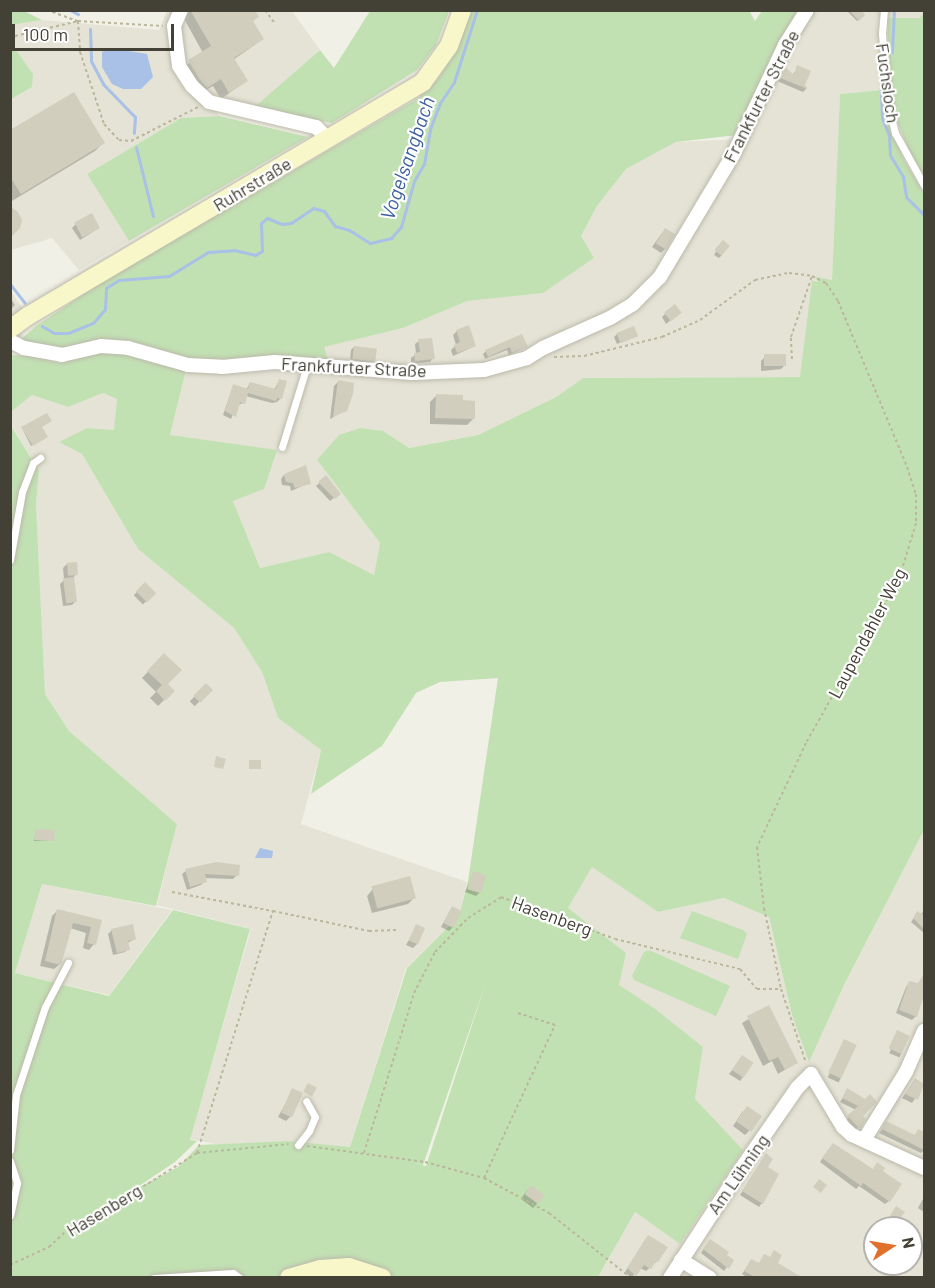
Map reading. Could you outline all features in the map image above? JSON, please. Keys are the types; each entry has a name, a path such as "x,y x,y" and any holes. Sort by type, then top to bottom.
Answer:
{"main road":[{"name":"Ruhrstraße","path":"10,329 28,316 423,82 449,46 462,10"},
{"path":"289,1278 320,1269 348,1267 382,1278"}],"street":[{"path":"181,10 174,26 179,66 192,86 209,102 316,127 328,139"},
{"name":"Frankfurter Straße","path":"10,341 24,348 62,356 101,346 128,348 188,365 222,368 275,362 412,373 484,370 527,358 543,348 599,325 633,304 668,267 733,155 785,45 807,10"},
{"path":"864,1140 906,1072 924,1031"},
{"path":"811,1074 843,1128 924,1168"},
{"name":"Am Lühning","path":"670,1278 741,1168 797,1088 811,1074"},
{"path":"681,1260 710,1278"}],"lane":[{"name":"Fuchsloch","path":"884,10 882,34 889,109 895,133 924,185"},
{"path":"282,447 307,365"},
{"path":"10,560 22,492 33,463 40,458"},
{"path":"10,1150 16,1095 45,1007 68,963"},
{"path":"298,1145 309,1131 315,1117 306,1101"},
{"path":"10,1161 17,1183 10,1215"},
{"path":"154,1278 233,1273 240,1278"}],"path":[{"path":"47,10 78,21"},
{"path":"265,10 274,24"},
{"path":"78,21 80,52 104,124 119,140 131,141 209,102"},
{"path":"10,39 78,21 174,26"},
{"path":"550,357 584,356 644,343 700,320 755,280 789,273 812,276 791,337 792,359"},
{"name":"Laupendahler Weg","path":"811,1074 798,1045 781,989 764,908 757,847 810,736 896,584 916,523 916,494 912,481 870,375 835,295 826,283 812,276"},
{"path":"172,892 369,931 397,930"},
{"name":"Hasenberg","path":"364,1153 414,993 435,952 468,918 501,897 615,939 740,969 757,989 781,989"},
{"path":"196,1153 273,911"},
{"path":"484,1178 555,1025 518,1013"},
{"name":"Hasenberg","path":"10,1264 48,1247 75,1223 128,1196 196,1153 298,1145 425,1162 484,1178 549,1213 631,1278"}],"shaded area":[{"path":"167,11 292,11 320,50 252,109 211,99 219,116 181,118 87,174 129,241 79,270 52,238 11,250 11,25 42,20 159,30"},
{"path":"813,11 923,11 921,18 878,18 882,90 840,94 832,280 800,377 583,378 556,397 478,435 408,448 383,431 317,460 380,543 374,576 329,552 260,568 233,501 170,435 186,370 329,363 323,347 403,328 466,301 543,293 581,236 597,206 626,169 676,142 743,139 803,24"},
{"path":"10,290 23,309 11,317 10,317"},
{"path":"103,393 117,399 115,430 87,428 60,442 82,454 138,549 234,628 262,672 278,718 321,750 301,824 467,882 459,916 406,968 343,1169 190,1139 251,929 157,905 177,824 69,731 45,694 36,504 39,471 11,424 11,412 32,395 68,407"},
{"path":"924,830 924,1277 598,1277 635,1212 680,1244 742,1150 695,1099 703,1047 618,984 626,953 568,908 592,867 658,912 724,898 769,917 792,1015 809,1061 844,985"},
{"path":"42,884 172,910 109,995 15,973"}],"green space":[{"path":"11,10 24,11 42,20 11,25"},
{"path":"749,10 755,21 762,11 801,11 737,135 676,142 626,169 597,206 581,236 594,258 543,293 467,301 403,328 324,347 329,363 193,361 124,341 98,342 61,350 18,342 36,326 105,280 417,99 437,80 454,53 471,11"},
{"path":"370,11 449,11 436,45 417,70 332,123 252,109 320,50 334,68"},
{"path":"924,11 924,178 911,156 892,108 887,18 920,18"},
{"path":"11,43 33,74 32,87 11,99"},
{"path":"882,90 885,111 904,160 924,193 924,830 844,985 809,1062 792,1015 769,917 724,898 658,912 592,867 568,908 626,953 619,985 654,1008 703,1047 695,1099 743,1150 680,1244 635,1212 598,1277 11,1277 10,424 39,471 36,504 45,694 69,731 177,824 156,906 42,884 15,973 109,996 173,910 250,929 190,1140 197,1141 175,1162 130,1192 178,1167 199,1145 288,1141 350,1147 407,968 459,916 468,881 498,678 440,682 416,693 382,746 311,794 321,750 278,718 262,672 234,628 138,549 82,454 59,442 87,428 114,430 117,399 103,393 68,407 32,395 11,412 11,355 34,356 59,363 99,353 124,353 186,370 170,435 277,450 264,489 233,501 260,568 329,552 374,575 380,543 317,460 339,435 360,428 383,431 409,448 478,435 556,397 583,378 800,377 812,281 819,282 815,277 832,280 840,94","holes":["485,985 426,1166 413,1163 423,1165"]},
{"path":"219,116 308,137 129,241 87,174 181,118"},
{"path":"692,911 743,930 747,934 738,959 680,938"},
{"path":"649,950 730,986 716,1016 634,980 632,976 644,952"}],"water":[{"path":"110,48 147,54 153,77 141,89 123,89 112,84 102,67 102,52"},
{"path":"260,848 273,851 272,858 255,858"}],"building":[{"path":"190,10 255,10 259,17 253,21 264,39 234,58 248,81 229,93 221,79 207,88 188,60 211,46"},
{"path":"849,10 861,10 865,15 859,21"},
{"path":"797,65 811,71 805,85 808,89 780,78 785,67 794,75"},
{"path":"74,92 105,143 21,194 10,177 10,130"},
{"path":"10,206 18,212 22,220 20,228 10,238"},
{"path":"92,213 100,228 82,237 74,222"},
{"path":"665,228 675,234 666,250 656,243"},
{"path":"723,240 730,246 721,256 714,250"},
{"path":"675,304 682,313 671,321 664,313"},
{"path":"469,325 476,346 457,353 454,345 460,342 456,330"},
{"path":"634,326 638,336 621,343 616,333"},
{"path":"522,334 528,347 512,353 510,347 488,357 485,350"},
{"path":"432,338 435,359 415,361 414,353 420,352 418,339"},
{"path":"354,346 377,349 375,362 352,359"},
{"path":"764,354 786,354 786,366 764,366"},
{"path":"279,379 287,381 282,399 277,398 276,401 248,393 245,404 240,402 236,417 225,411 233,384 248,389 250,382 276,389"},
{"path":"338,380 354,383 353,394 347,411 333,417"},
{"path":"436,394 463,395 463,400 475,401 475,419 435,418"},
{"path":"47,413 52,421 42,427 48,437 33,446 21,427"},
{"path":"306,465 311,484 295,488 293,483 286,482 284,474"},
{"path":"326,475 341,494 335,499 318,482"},
{"path":"77,562 78,575 68,576 67,563"},
{"path":"74,577 77,602 66,603 63,578"},
{"path":"145,582 156,593 147,603 136,591"},
{"path":"164,653 182,670 168,684 175,691 165,701 156,691 162,685 147,671"},
{"path":"206,683 213,690 200,703 193,696"},
{"path":"216,756 226,759 223,769 214,767"},
{"path":"249,760 261,760 261,769 249,769"},
{"path":"35,829 55,830 54,841 34,840"},
{"path":"216,862 240,865 239,876 205,874 207,882 190,887 185,869"},
{"path":"473,871 486,875 481,893 467,889"},
{"path":"410,876 416,898 377,909 371,886"},
{"path":"452,906 462,911 453,928 443,923"},
{"path":"57,909 102,920 96,945 87,943 91,927 73,923 61,965 45,961"},
{"path":"917,911 924,915 924,929 913,918"},
{"path":"133,924 136,939 128,941 130,950 117,953 111,929"},
{"path":"416,924 425,928 418,945 409,940"},
{"path":"924,974 924,995 917,1017 899,1010 909,981 918,983"},
{"path":"769,1005 798,1063 785,1070 778,1057 769,1061 747,1016"},
{"path":"897,1030 910,1036 901,1054 889,1048"},
{"path":"844,1039 857,1045 841,1078 828,1073"},
{"path":"742,1055 754,1063 744,1078 732,1070"},
{"path":"915,1078 924,1084 918,1100 905,1094"},
{"path":"308,1083 317,1088 312,1097 303,1092"},
{"path":"292,1088 303,1093 292,1118 281,1113"},
{"path":"847,1088 865,1099 870,1094 877,1102 863,1116 866,1119 860,1129 847,1116 858,1106 842,1098"},
{"path":"747,1106 762,1116 751,1132 736,1122"},
{"path":"886,1121 915,1135 918,1129 924,1132 924,1150 882,1129"},
{"path":"833,1143 873,1169 877,1162 885,1168 883,1171 902,1184 890,1202 863,1183 861,1186 822,1158"},
{"path":"766,1153 773,1159 768,1167 779,1174 763,1204 742,1191"},
{"path":"819,1179 827,1185 821,1193 813,1187"},
{"path":"531,1185 545,1195 538,1204 525,1194"},
{"path":"896,1206 905,1212 902,1216 890,1216"},
{"path":"648,1235 668,1247 651,1269 644,1265 636,1276 627,1268"},
{"path":"710,1239 729,1252 727,1255 734,1260 729,1269 703,1249"},
{"path":"774,1250 782,1255 778,1263 803,1278 757,1278 744,1271 751,1259 759,1263 764,1254 770,1257"}],"waterway":[{"path":"70,10 78,14"},
{"name":"Vogelsangbach","path":"42,326 54,333 68,333 93,323 105,309 106,288 119,280 169,276 208,252 234,250 255,255 262,251 261,223 267,218 282,224 291,223 313,208 324,211 335,226 349,230 370,243 391,238 401,227 414,181 424,164 430,129 440,103 454,82 477,10"},
{"path":"892,52 894,10"},
{"path":"90,29 91,61 103,84 135,117 134,133"},
{"path":"880,65 882,118 889,135 890,155 903,177 906,197 924,215"},
{"path":"136,147 153,216"},
{"name":"Vogelsangbach","path":"10,284 25,303"}]}
